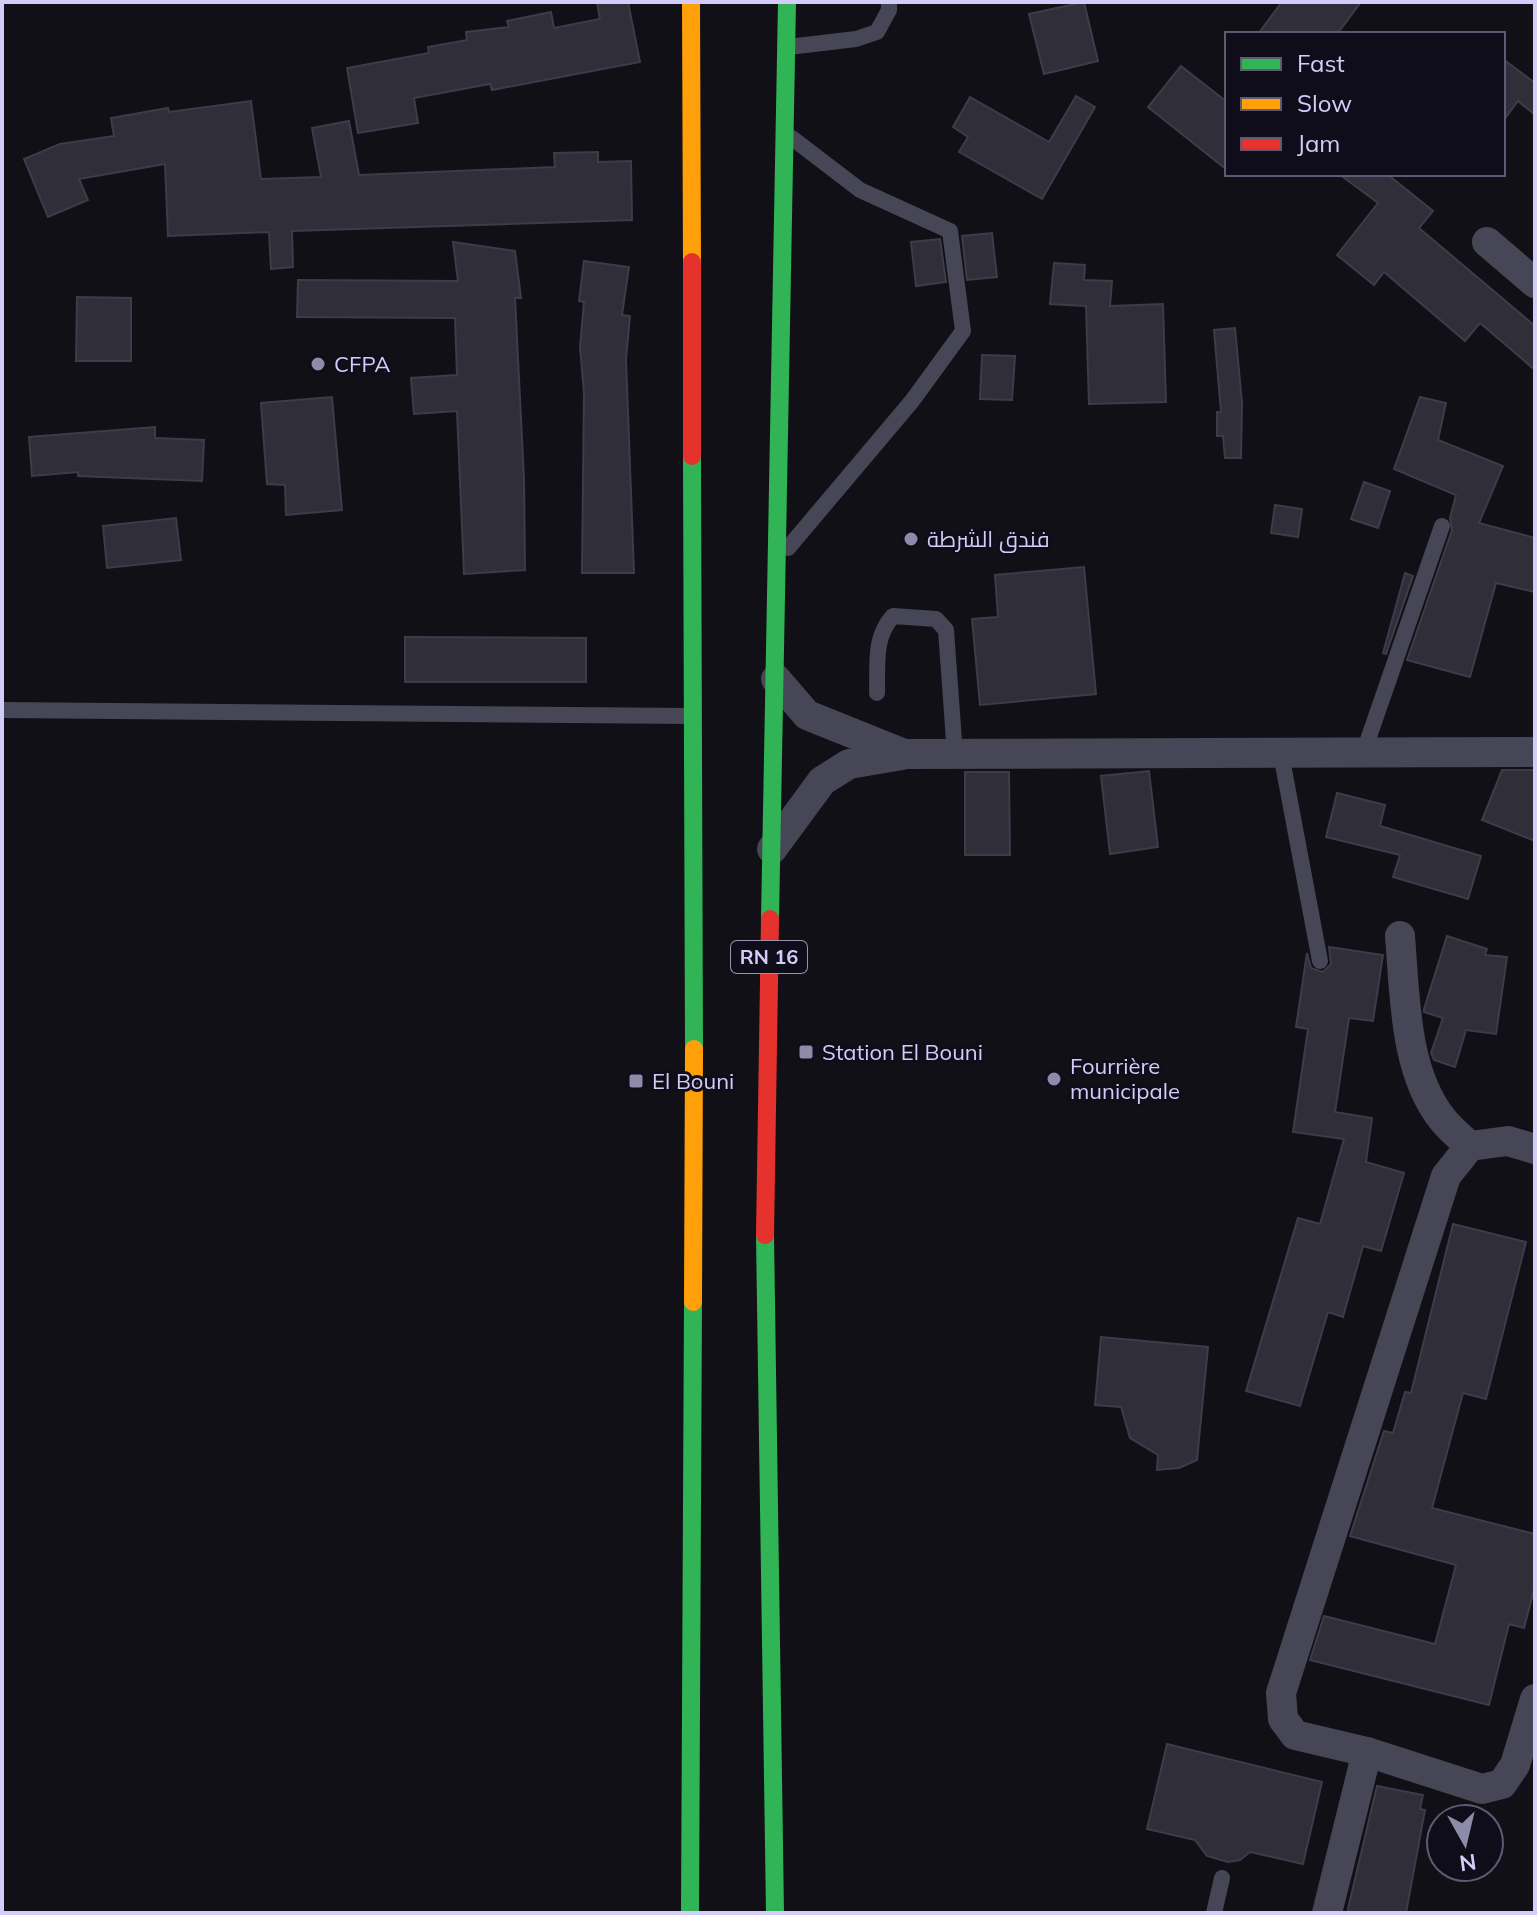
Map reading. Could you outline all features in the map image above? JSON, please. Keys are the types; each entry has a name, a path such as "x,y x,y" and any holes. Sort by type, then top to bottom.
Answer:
{"highway":[{"path":"690,1913 691,2"},
{"name":"RN 16","path":"775,1913 764,1164 779,559 787,2"}],"street":[{"path":"1487,242 1535,283"},
{"path":"776,679 807,715 904,754"},
{"path":"772,849 822,781 849,764 904,754 1535,752"},
{"path":"1400,936 1407,1021 1423,1088 1443,1120 1470,1146"},
{"path":"1535,1149 1508,1141 1470,1146 1446,1176 1281,1693 1283,1719 1295,1735 1367,1752 1482,1789 1502,1784 1515,1765 1535,1699"},
{"path":"1327,1913 1367,1752"}],"lane":[{"path":"787,48 856,39 877,32 889,10 889,2"},
{"path":"779,559 912,401 963,331 950,231 860,190 787,134"},
{"path":"1363,754 1442,526"},
{"path":"877,693 879,639 883,627 893,616 936,619 946,630 955,755"},
{"path":"2,710 693,716"},
{"path":"1281,754 1320,961"},
{"path":"1214,1913 1222,1878"}],"building":[{"path":"597,2 628,2 640,62 492,90 490,84 414,98 418,123 358,133 347,68 429,53 428,47 467,40 466,32 509,27 507,21 551,12 554,28 600,19"},
{"path":"1084,2 1098,61 1044,74 1029,14"},
{"path":"1282,2 1361,2 1338,32 1260,32"},
{"path":"1505,60 1535,83 1535,115 1518,101 1505,118"},
{"path":"1181,66 1225,100 1225,168 1148,107"},
{"path":"1076,96 1095,107 1042,199 959,152 968,137 953,127 970,97 1049,142"},
{"path":"251,101 261,179 321,177 312,128 349,121 359,175 555,167 554,153 598,152 598,162 631,161 632,220 292,231 293,267 271,269 269,232 168,236 165,164 79,179 88,200 48,217 24,159 60,144 114,136 111,118 168,108 169,112"},
{"path":"1342,176 1389,176 1433,211 1419,228 1535,326 1535,370 1480,323 1465,341 1384,272 1374,285 1337,255 1378,203"},
{"path":"992,233 997,277 967,280 962,236"},
{"path":"940,239 946,282 916,286 911,242"},
{"path":"453,242 515,251 521,298 515,298 525,570 464,574 457,411 414,414 411,378 457,375 455,318 297,317 298,280 458,281"},
{"path":"584,261 629,267 622,315 630,316 626,359 634,573 582,573 584,393 580,347 584,302 579,301"},
{"path":"1054,263 1085,265 1084,280 1112,281 1110,306 1163,304 1166,402 1089,404 1086,306 1050,304"},
{"path":"77,297 131,298 131,361 76,361"},
{"path":"1235,328 1242,403 1241,458 1225,458 1223,436 1217,436 1217,412 1221,412 1214,330"},
{"path":"982,355 1015,356 1012,400 980,399"},
{"path":"332,397 342,510 286,515 285,485 267,484 261,403"},
{"path":"1420,397 1446,403 1438,440 1503,466 1479,523 1535,538 1535,592 1496,583 1470,677 1407,660 1452,530 1450,518 1456,495 1394,469"},
{"path":"155,427 155,438 204,440 202,481 78,476 78,472 32,476 29,437"},
{"path":"1364,482 1390,491 1378,528 1351,519"},
{"path":"1275,505 1302,509 1298,537 1271,533"},
{"path":"176,518 181,560 107,568 103,526"},
{"path":"1084,567 1096,694 980,705 972,619 998,617 995,575"},
{"path":"1405,573 1413,576 1386,654 1383,653"},
{"path":"405,637 586,638 586,682 405,682"},
{"path":"1502,770 1535,770 1535,841 1482,820"},
{"path":"1149,771 1158,847 1110,854 1101,776"},
{"path":"965,772 1009,772 1010,855 965,855"},
{"path":"1337,793 1385,805 1380,826 1481,856 1468,899 1393,877 1400,855 1326,837"},
{"path":"1447,936 1487,949 1485,955 1507,957 1496,1034 1466,1030 1455,1067 1434,1060 1431,1053 1443,1018 1424,1012"},
{"path":"1329,947 1383,955 1373,1021 1349,1018 1335,1112 1372,1118 1366,1162 1404,1173 1381,1251 1363,1246 1343,1317 1328,1312 1300,1406 1246,1391 1298,1218 1320,1224 1344,1139 1293,1132 1308,1029 1296,1027 1307,953 1311,968 1323,972 1331,964"},
{"path":"1453,1224 1526,1242 1486,1399 1463,1393 1432,1508 1535,1534 1535,1586 1524,1628 1509,1624 1489,1705 1310,1660 1324,1616 1435,1644 1456,1565 1350,1536 1384,1431 1393,1433 1405,1392 1411,1393"},
{"path":"1101,1337 1208,1347 1197,1460 1179,1468 1157,1470 1158,1455 1130,1438 1121,1407 1095,1405"},
{"path":"1167,1744 1322,1782 1303,1864 1250,1852 1240,1860 1228,1862 1207,1856 1195,1840 1147,1829"},
{"path":"1377,1786 1423,1795 1420,1809 1425,1810 1406,1913 1347,1913"}],"traffic: fast":[{"path":"770,919 787,2"},
{"path":"692,456 694,1049"},
{"path":"765,1235 775,1913"},
{"path":"690,1913 693,1302"}],"traffic: slow":[{"path":"691,2 692,262"},
{"path":"693,1302 694,1049"}],"traffic: jam":[{"path":"692,262 692,456"},
{"path":"765,1235 770,919"}],"place":[{"name":"CFPA","path":"318,364"},
{"name":"فندق الشرطة","path":"911,539"},
{"name":"Station El Bouni","path":"806,1052"},
{"name":"Fourrière municipale","path":"1054,1079"},
{"name":"El Bouni","path":"636,1081"}]}
